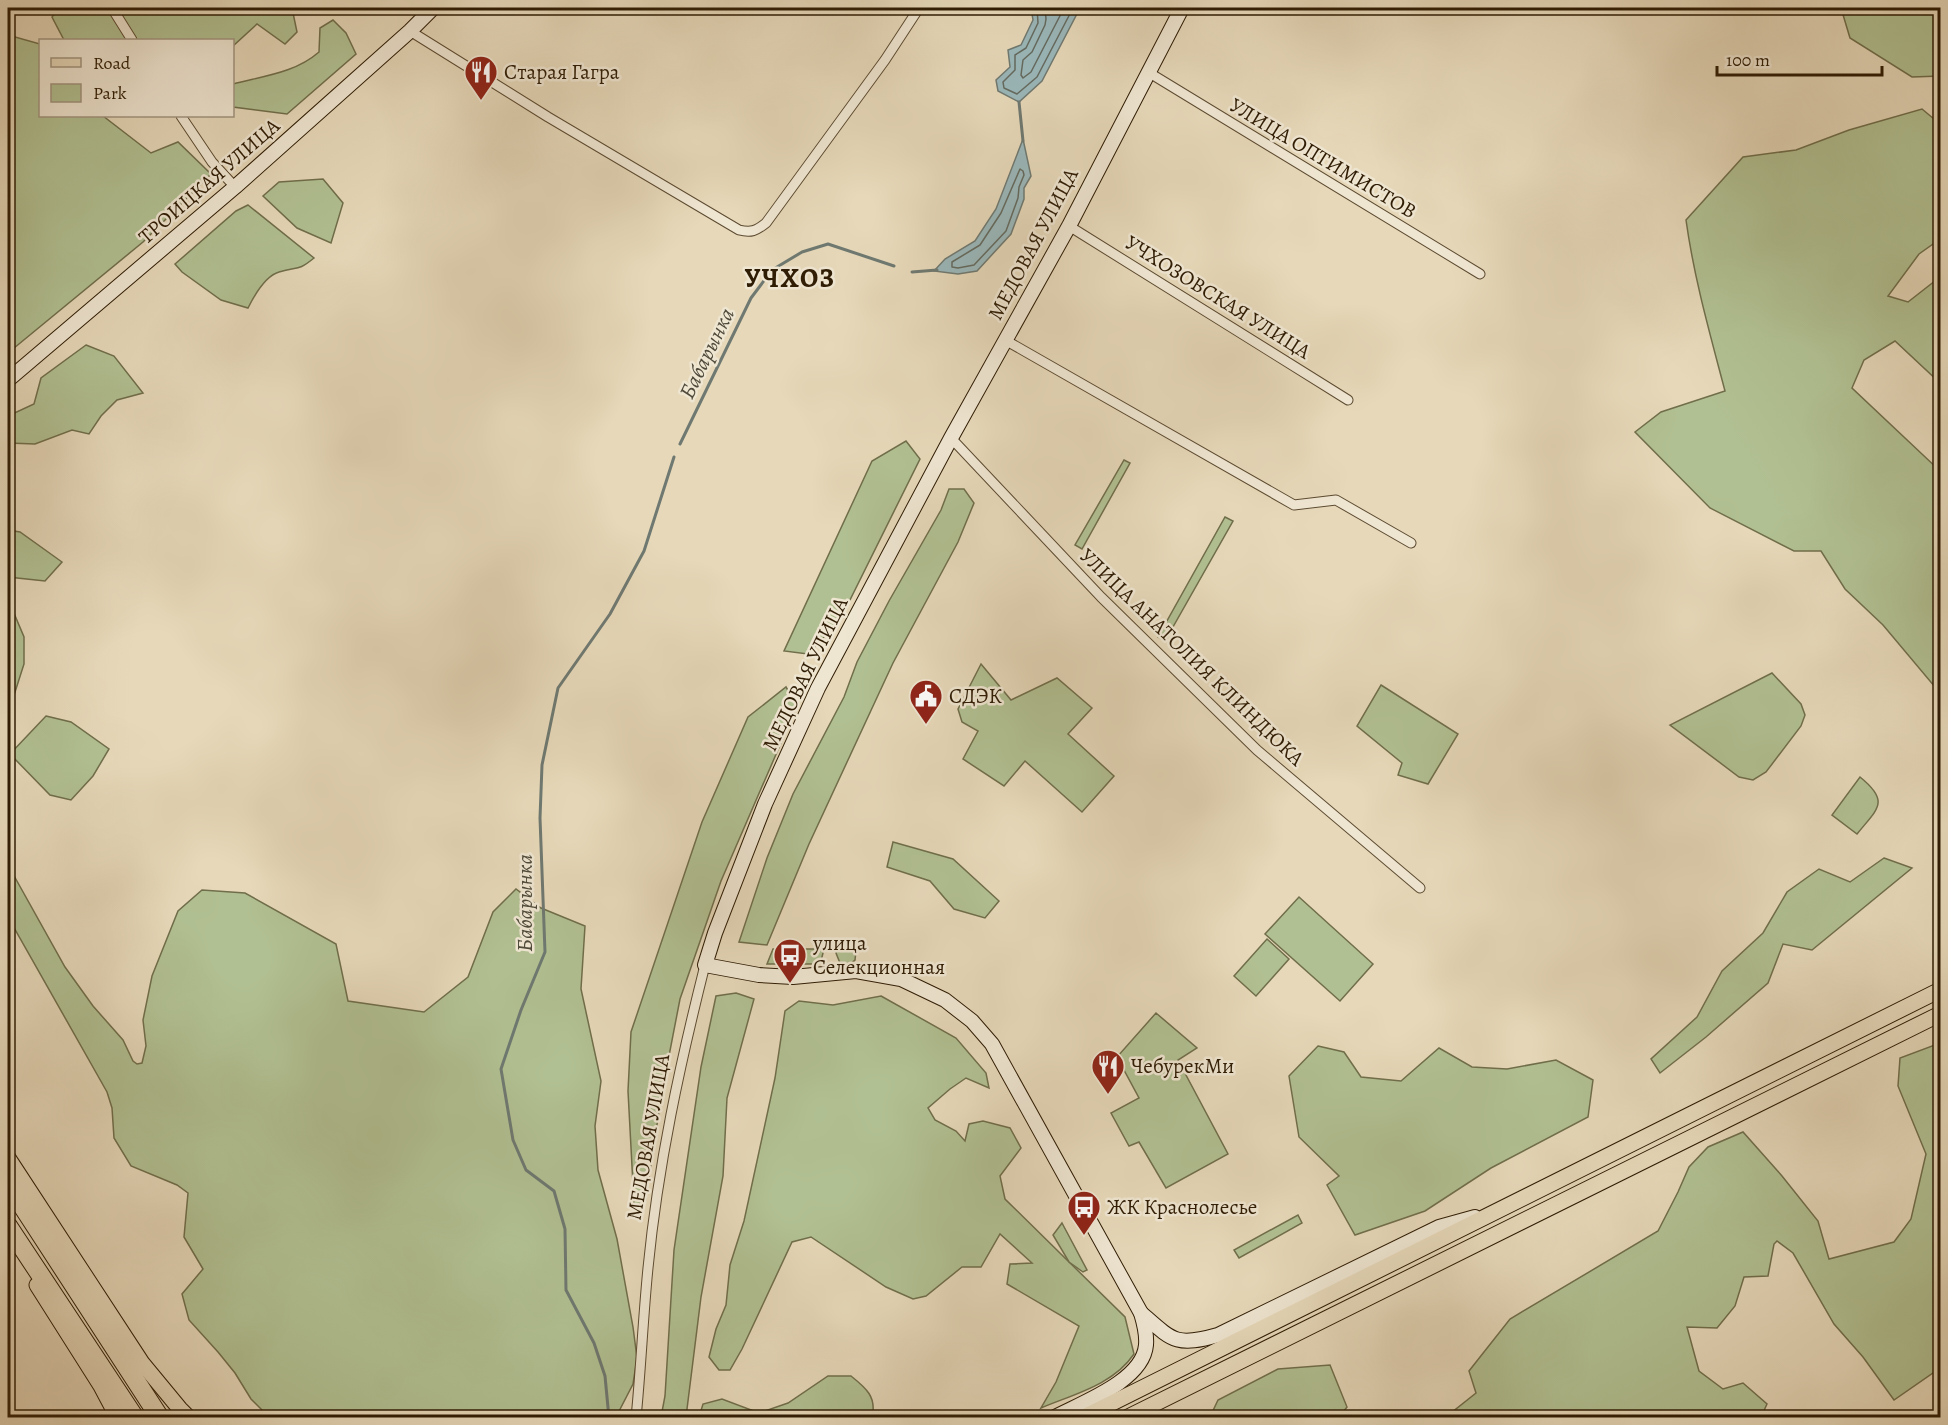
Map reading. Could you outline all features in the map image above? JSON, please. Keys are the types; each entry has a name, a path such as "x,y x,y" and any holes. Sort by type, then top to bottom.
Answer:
{"highway":[{"path":"8,1184 160,1418"},
{"path":"8,1226 135,1418"}],"main road":[{"path":"1083,1418 1941,990"},
{"path":"1126,1418 1941,1014"},
{"path":"8,1158 142,1363 189,1418"},
{"path":"8,1236 101,1386 118,1418"}],"street":[{"path":"112,8 131,39"},
{"name":"ТРОИЦКАЯ УЛИЦА","path":"8,380 236,187 433,8"},
{"path":"410,31 548,117 739,230 749,233 766,223 885,60 919,8"},
{"name":"МЕДОВАЯ УЛИЦА","path":"636,1418 648,1267 659,1188 676,1088 705,964 715,933 765,804 818,688 951,438 1069,226 1182,8"},
{"name":"УЛИЦА ОПТИМИСТОВ","path":"1148,72 1480,274"},
{"path":"182,117 212,162 236,187"},
{"name":"УЧХОЗОВСКАЯ УЛИЦА","path":"1069,226 1348,400"},
{"path":"1005,340 1294,505 1336,500 1411,543"},
{"name":"УЛИЦА АНАТОЛИЯ КЛИНДЮКА","path":"951,438 1062,557 1257,750 1420,888"},
{"path":"705,964 759,975 793,977 856,971 901,980 945,1000 972,1021 992,1044 1142,1313 1145,1328 1146,1346 1142,1361 1134,1372 1119,1383 1053,1418"},
{"path":"1142,1313 1166,1334 1177,1340 1193,1342 1218,1335 1439,1227 1495,1212"}],"green space":[{"path":"59,8 292,8 297,32 285,44 257,24 234,45 234,39 63,39 52,17"},
{"path":"1841,8 1940,8 1940,76 1912,77 1850,38"},
{"path":"333,20 346,33 356,54 287,114 234,107 234,84 278,73 310,59 319,52 320,28"},
{"path":"8,35 39,44 39,117 104,117 151,153 178,142 211,174 143,242 8,353 8,157 10,156 8,148"},
{"path":"1922,109 1940,124 1940,239 1919,254 1888,296 1908,302 1940,277 1940,383 1895,341 1864,360 1852,388 1940,471 1940,693 1883,625 1845,589 1821,551 1794,551 1710,508 1635,432 1661,412 1725,391 1698,285 1686,220 1743,157 1796,150 1849,130"},
{"path":"323,179 343,203 331,243 297,228 263,196 279,182"},
{"path":"248,205 314,258 300,267 274,274 257,292 248,308 221,300 182,272 175,264 236,211"},
{"path":"86,345 114,356 143,393 117,400 101,416 89,434 72,430 35,444 8,443 8,416 34,404 41,378"},
{"path":"906,441 920,459 840,620 808,654 784,651 872,461"},
{"path":"1124,460 1130,463 1082,549 1075,545"},
{"path":"949,489 964,489 974,503 958,542 893,663 809,844 767,945 739,942 767,858 793,794 844,697 857,662 941,510"},
{"path":"1225,517 1233,521 1165,641 1158,637"},
{"path":"8,530 20,532 62,562 45,581 8,577"},
{"path":"8,599 24,637 24,664 8,714"},
{"path":"981,664 1011,700 1057,678 1092,708 1068,734 1114,776 1082,812 1025,761 1004,786 963,759 978,731 962,722 958,709"},
{"path":"1772,673 1801,704 1805,715 1801,726 1766,772 1753,780 1739,777 1670,725"},
{"path":"1381,685 1458,734 1428,784 1398,775 1402,763 1357,726"},
{"path":"786,687 797,706 721,881 680,999 662,1092 645,1203 634,1204 628,1091 631,1032 702,822 748,717"},
{"path":"46,716 71,722 109,749 93,776 71,800 50,795 10,754"},
{"path":"1860,777 1875,793 1878,806 1857,834 1832,815"},
{"path":"893,842 953,859 999,901 985,918 954,909 930,881 887,867"},
{"path":"1884,858 1912,868 1812,950 1783,944 1768,983 1660,1073 1651,1059 1697,1017 1722,971 1763,933 1787,892 1819,869 1850,882"},
{"path":"8,865 65,967 93,1006 123,1040 133,1061 137,1064 142,1063 146,1046 143,1020 152,976 178,911 202,890 245,893 336,944 348,1001 424,1012 468,977 493,912 516,889 541,908 585,926 581,989 601,1081 595,1126 598,1170 617,1239 637,1358 633,1384 616,1417 269,1417 251,1399 235,1373 189,1320 182,1294 203,1269 184,1237 188,1193 177,1185 131,1166 114,1138 112,1108 107,1092 8,917"},
{"path":"1299,897 1373,964 1340,1001 1265,934"},
{"path":"1267,939 1289,959 1256,996 1234,976"},
{"path":"850,948 856,951 855,960 850,964 840,963 836,953 838,949"},
{"path":"773,949 824,949 821,961 817,964 767,964"},
{"path":"736,993 754,999 727,1098 723,1176 701,1297 686,1417 661,1417 665,1396 674,1250 701,1067 716,996"},
{"path":"881,996 956,1038 986,1073 989,1088 966,1078 928,1108 935,1120 956,1131 965,1141 969,1124 983,1121 1010,1128 1021,1148 1000,1176 1005,1199 1125,1317 1134,1354 1115,1374 1104,1381 1041,1408 1056,1382 1079,1326 1007,1284 1010,1264 1032,1263 1000,1234 981,1267 962,1267 926,1296 913,1299 886,1287 811,1237 792,1242 730,1370 719,1370 709,1357 716,1329 726,1305 730,1265 744,1221 775,1078 785,1011 799,1001 833,1005"},
{"path":"1156,1013 1197,1048 1178,1060 1228,1154 1166,1188 1139,1142 1129,1146 1111,1113 1139,1098 1117,1057"},
{"path":"1940,1043 1940,1368 1894,1400 1863,1357 1834,1324 1793,1253 1777,1241 1774,1244 1768,1276 1744,1277 1735,1306 1717,1328 1687,1327 1699,1371 1723,1389 1743,1383 1767,1404 1761,1417 1491,1418 1489,1416 1464,1418 1451,1413 1476,1393 1469,1371 1510,1319 1658,1231 1689,1167 1708,1147 1743,1132 1818,1221 1829,1259 1894,1242 1911,1219 1926,1154 1898,1086 1900,1058"},
{"path":"1318,1046 1344,1052 1361,1077 1401,1081 1439,1048 1472,1067 1507,1069 1556,1060 1593,1080 1588,1117 1491,1168 1425,1211 1355,1235 1327,1185 1339,1176 1299,1137 1289,1076"},
{"path":"1298,1215 1302,1223 1239,1258 1234,1250"},
{"path":"1062,1223 1087,1270 1083,1272 1069,1262 1053,1235"},
{"path":"1330,1365 1347,1407 1339,1417 1210,1417 1218,1400 1278,1369"},
{"path":"828,1376 851,1376 861,1385 872,1398 872,1417 699,1417 703,1404 722,1399 759,1413 788,1403"}],"water":[{"path":"1031,8 1080,8 1042,81 1019,102 998,91 996,80 1010,67 1008,50 1021,45 1033,20"},
{"path":"1023,139 1031,176 1024,188 1024,199 1011,234 977,271 958,274 934,271 945,259 975,241 996,209"}],"waterway":[{"name":"Бабарынка","path":"1019,102 1023,141"},
{"name":"Бабарынка","path":"680,444 751,298 772,270 802,252 828,244 894,266"},
{"name":"Бабарынка","path":"912,272 937,270"},
{"name":"Бабарынка","path":"609,1418 605,1376 594,1343 566,1290 565,1229 554,1191 526,1170 513,1140 501,1069 521,1010 545,952 540,818 542,765 558,688 610,614 644,551 674,457"}],"place":[{"name":"Старая Гагра","path":"481,101"},
{"name":"СДЭК","path":"926,725"},
{"name":"улица Селекционная","path":"790,984"},
{"name":"ЧебурекМи","path":"1108,1095"},
{"name":"ЖК Краснолесье","path":"1084,1236"}],"district":[{"name":"УЧХОЗ","path":"790,278"}]}
